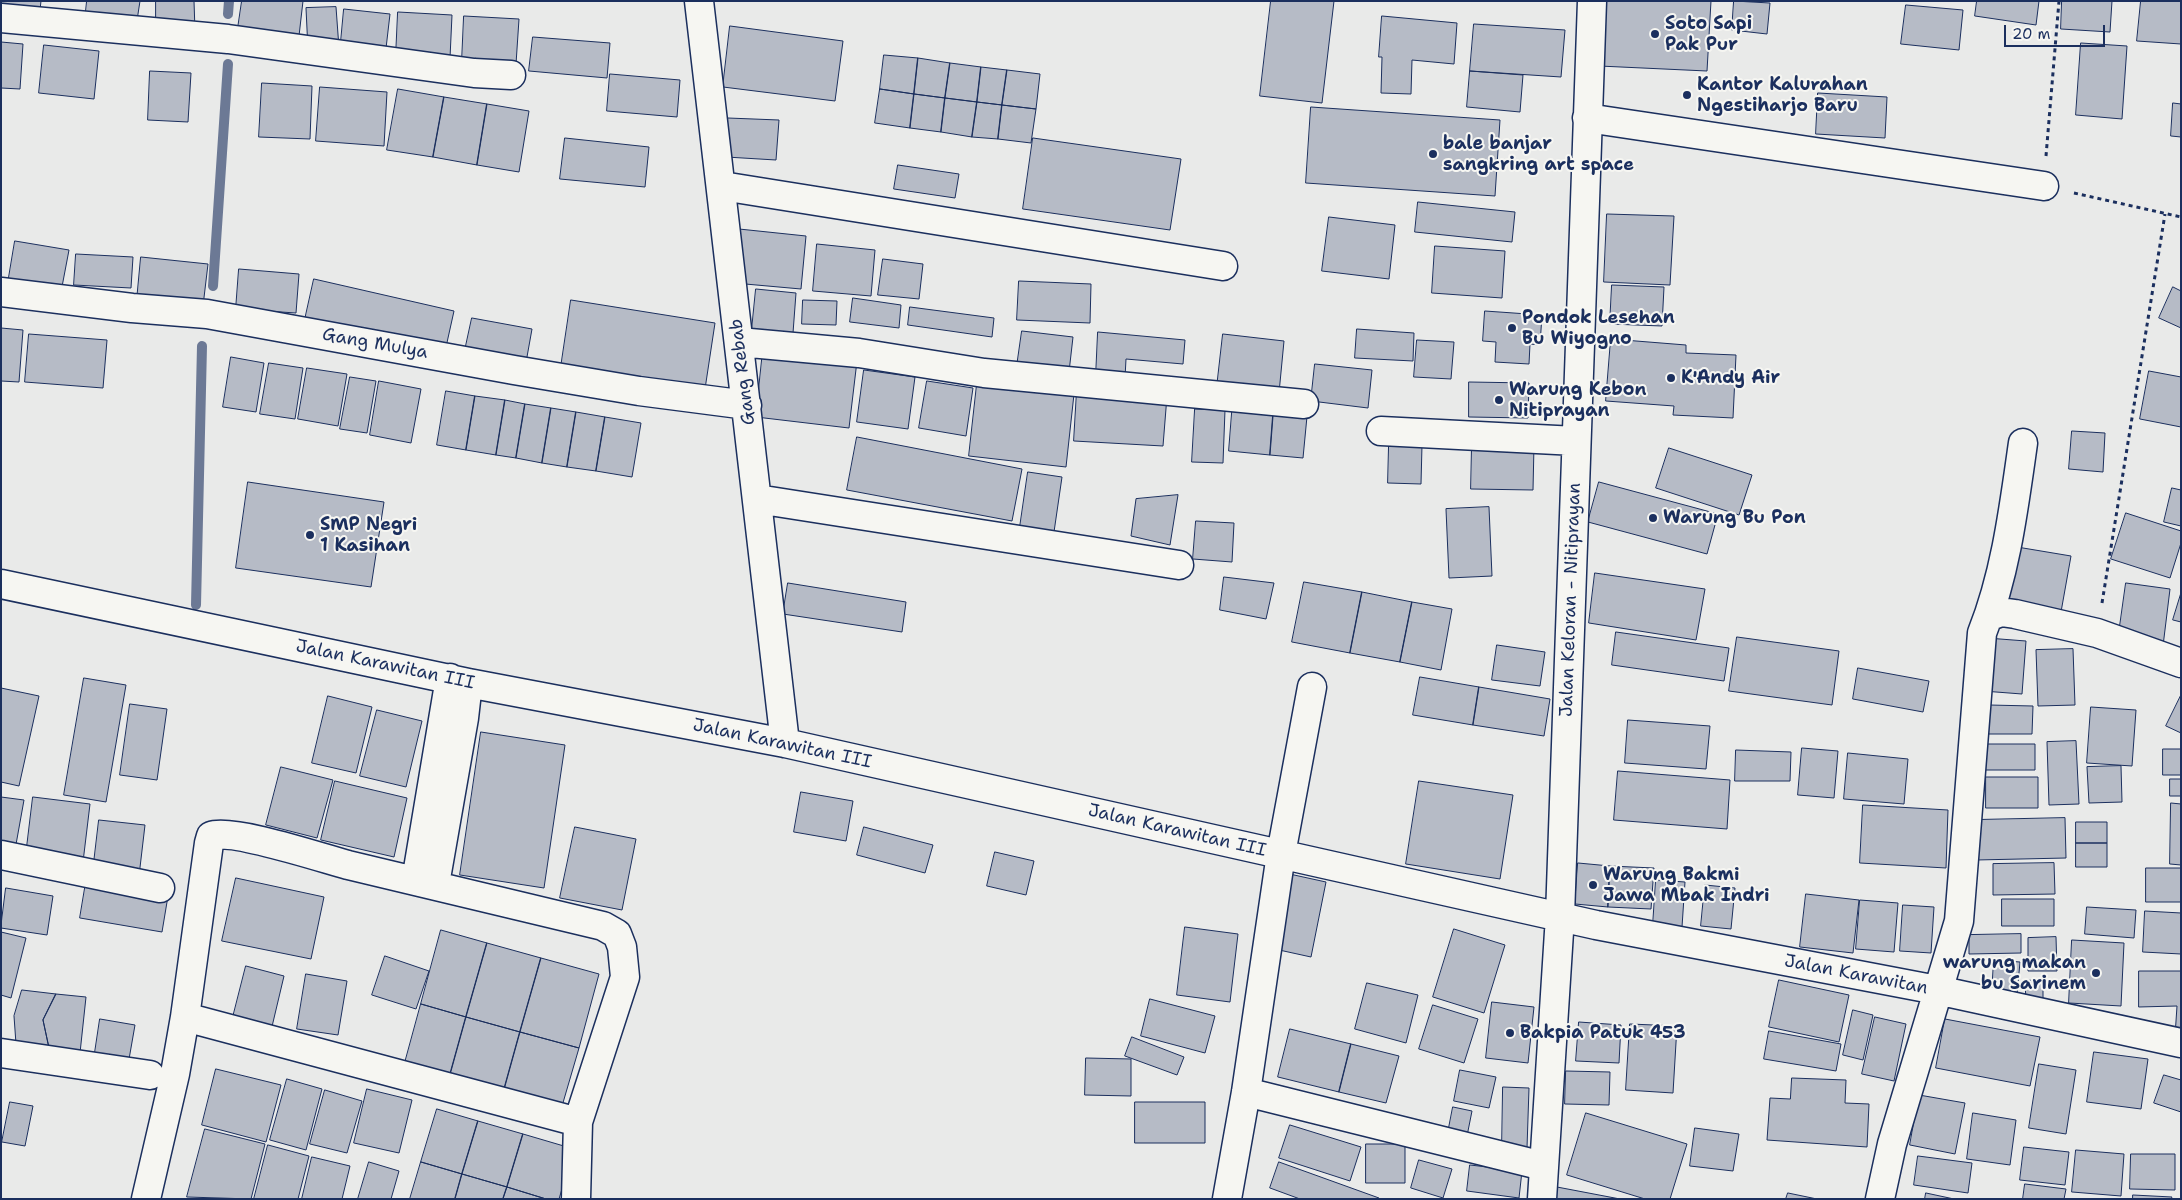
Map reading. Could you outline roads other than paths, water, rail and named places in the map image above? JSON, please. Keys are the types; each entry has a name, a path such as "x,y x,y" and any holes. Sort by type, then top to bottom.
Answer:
{"street":[{"name":"Gang Rebab","path":"699,1 722,186 785,743"},
{"name":"Jalan Keloran - Nitiprayan","path":"1542,1199 1560,916 1592,1"},
{"path":"1,18 228,39 474,73 511,75"},
{"path":"1587,118 2044,186"},
{"path":"722,186 1223,266"},
{"name":"Gang Mulya","path":"1,292 132,308 207,314 523,372 639,391 747,405"},
{"path":"740,342 859,353 984,373 1304,404"},
{"path":"1381,431 1576,441"},
{"path":"1880,1199 1892,1144 1959,921 1982,633 1988,617 2012,524 2023,443"},
{"path":"757,499 1179,566"},
{"name":"Jalan Karawitan III","path":"1,584 459,681 785,743 1560,916"},
{"path":"1988,617 2001,612 2015,614 2097,633 2181,662"},
{"path":"426,884 464,718 459,681"},
{"path":"1228,1199 1282,854 1312,687"},
{"path":"147,1199 175,1074 185,1017 202,882 209,842 212,836 218,834 258,840 426,884 603,926 617,934 622,946 624,977 578,1122 576,1199"},
{"path":"1,855 160,888"},
{"name":"Jalan Karawitan","path":"1560,916 1937,990 2181,1043"},
{"path":"185,1017 578,1122"},
{"path":"1,1053 150,1075"},
{"path":"1246,1092 1543,1166"}],"waterway":[{"path":"228,14 229,1"},
{"path":"213,286 228,64"},
{"path":"196,605 202,346"}],"place":[{"name":"Soto Sapi Pak Pur","path":"1655,34"},
{"name":"Kantor Kalurahan Ngestiharjo Baru","path":"1687,95"},
{"name":"bale banjar sangkring art space","path":"1433,154"},
{"name":"Pondok Lesehan Bu Wiyogno","path":"1512,328"},
{"name":"K'Andy Air","path":"1671,378"},
{"name":"Warung Kebon Nitiprayan","path":"1499,400"},
{"name":"Warung Bu Pon","path":"1653,518"},
{"name":"SMP Negri 1 Kasihan","path":"310,535"},
{"name":"Warung Bakmi Jawa Mbak Indri","path":"1593,885"},
{"name":"warung makan bu Sarinem","path":"2096,973"},
{"name":"Bakpia Patuk 453","path":"1510,1033"}]}
